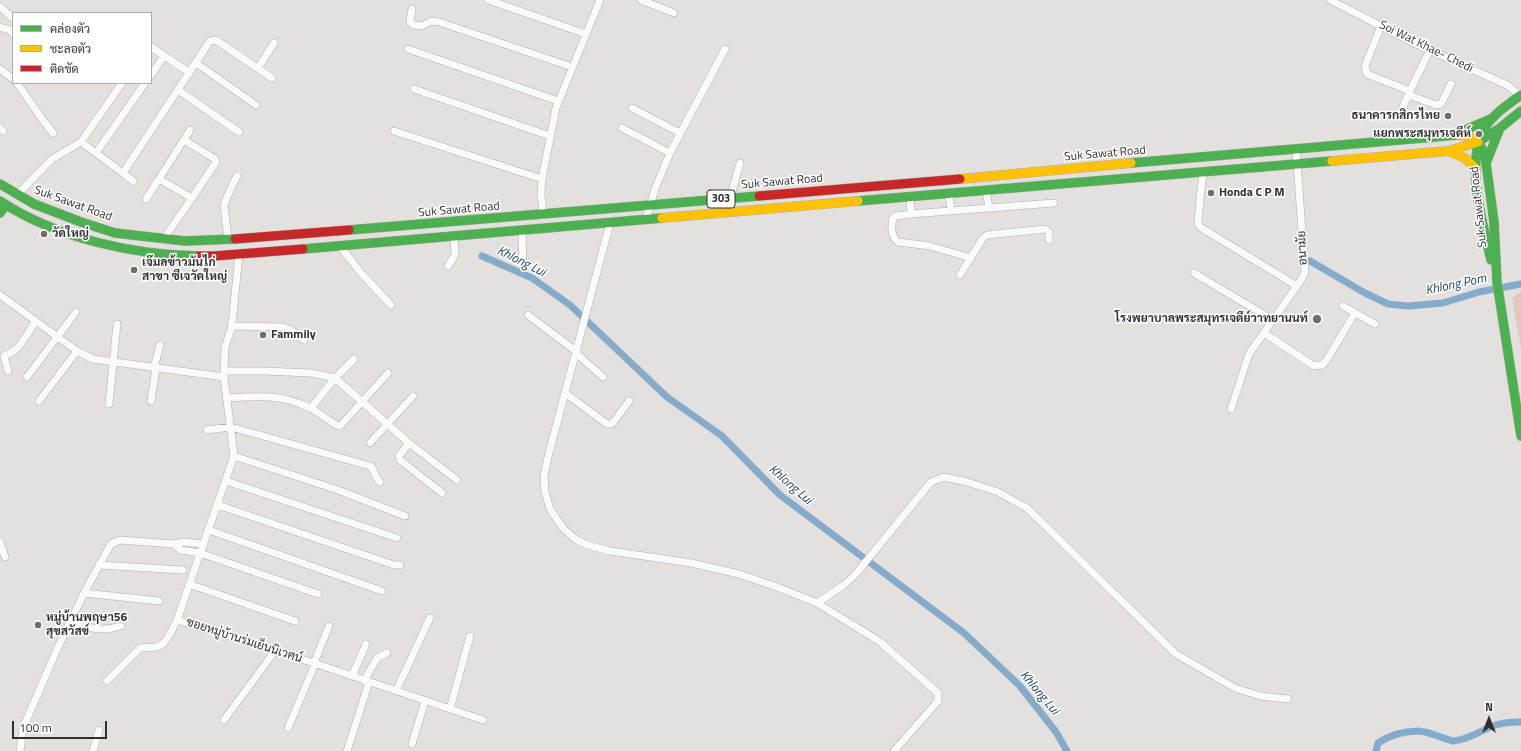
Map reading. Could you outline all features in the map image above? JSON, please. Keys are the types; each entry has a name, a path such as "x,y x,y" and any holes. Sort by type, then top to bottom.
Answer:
{"main road":[{"name":"Suk Sawat Road","path":"1495,266 1482,216 1476,170 1478,142 1492,118 1521,95"},
{"path":"1478,142 1500,128 1521,111"},
{"path":"1452,135 1492,118"},
{"path":"1486,162 1500,128"},
{"name":"Suk Sawat Road","path":"0,184 17,196 34,204 115,233 163,240 185,241 281,236 543,215 1452,135 1470,136 1478,142 1484,152 1486,162 1493,215 1497,282 1521,436"},
{"name":"303","path":"3,203 43,224 105,245 161,254 189,256 239,254 1448,151 1478,142"},
{"path":"1448,151 1465,158 1476,170"},
{"path":"0,213 3,203"},
{"path":"1482,216 1493,215"}],"street":[{"path":"488,0 586,34"},
{"path":"641,0 674,13"},
{"name":"Soi Wat Khae- Chedi","path":"1330,0 1430,50 1507,85 1521,95"},
{"path":"543,215 541,193 542,179 558,101 600,2"},
{"path":"0,7 12,17"},
{"path":"412,9 410,22 413,25 422,26 431,21 439,22 572,67"},
{"path":"1381,26 1365,66 1367,74 1436,105 1441,104 1450,84"},
{"path":"0,27 10,30 12,33"},
{"path":"123,173 210,41 216,40 272,78"},
{"path":"258,68 274,43"},
{"path":"152,48 190,73"},
{"path":"408,49 558,101"},
{"path":"646,219 648,206 670,153 724,49"},
{"path":"1402,107 1430,50"},
{"path":"152,74 164,56"},
{"path":"196,63 256,105"},
{"path":"0,69 12,79"},
{"path":"18,84 53,133"},
{"path":"17,196 52,159 81,142 121,84"},
{"path":"96,153 144,84"},
{"path":"414,89 550,136"},
{"path":"178,90 239,132"},
{"path":"632,108 680,133"},
{"path":"622,128 670,153"},
{"path":"146,199 190,130"},
{"path":"394,131 542,179"},
{"path":"163,240 216,162 215,159 184,140"},
{"path":"81,142 133,181"},
{"name":"อนามัย","path":"1230,409 1249,354 1297,286 1305,272 1296,149"},
{"path":"730,199 740,163"},
{"path":"1203,171 1198,220 1200,227 1297,286"},
{"path":"228,239 224,206 237,176"},
{"path":"159,179 192,198"},
{"path":"986,190 989,208"},
{"path":"949,194 951,211"},
{"path":"910,197 911,214"},
{"path":"971,258 930,246 898,242 894,239 892,231 892,218 911,214 1054,203"},
{"path":"610,223 544,476 545,492 550,509 563,528 575,539 587,545 610,551 691,563 739,574 817,603 879,641 938,693 938,701 894,751"},
{"path":"960,275 983,238 987,235 1045,229 1049,232 1049,240"},
{"path":"522,231 523,268"},
{"path":"448,266 455,255 454,236"},
{"path":"340,246 361,273 391,305"},
{"name":"ซอยหมู่บ้านร่มเย็นนิเวศน์","path":"239,254 231,326 225,347 224,374 234,456 177,620 483,720"},
{"path":"1194,272 1273,320"},
{"path":"0,295 77,351 93,359 155,368 224,374 264,371 311,372 335,378 409,443 457,480"},
{"path":"1343,306 1374,324"},
{"path":"28,377 76,312"},
{"path":"1264,333 1314,366 1318,366 1326,361 1355,313"},
{"path":"528,315 576,352 603,376"},
{"path":"8,372 4,356 14,351 20,345 36,321"},
{"path":"109,404 117,324"},
{"path":"231,326 283,327 291,330 304,340"},
{"path":"151,401 155,368 160,345"},
{"path":"39,401 77,351"},
{"path":"311,408 335,378 354,358"},
{"path":"227,398 268,396 284,399 311,408 338,426 341,425 388,373"},
{"path":"565,393 609,425 612,424 629,401"},
{"path":"370,443 413,396"},
{"path":"207,430 231,427 370,466 373,468 376,478 380,482"},
{"path":"409,443 399,456 400,460 442,494"},
{"path":"234,456 338,490 405,516"},
{"path":"817,603 844,585 854,576 931,482 944,477 967,482 998,492 1028,508 1176,654 1236,688 1260,696 1288,699"},
{"path":"226,480 397,538"},
{"path":"218,505 394,565 400,565"},
{"path":"209,530 382,591"},
{"path":"20,751 23,728 70,622 111,544 120,540 174,544 183,542 204,544"},
{"path":"0,542 5,558"},
{"path":"174,544 181,550 200,553 318,594"},
{"path":"99,565 183,570"},
{"path":"189,584 295,621"},
{"path":"84,594 159,601"},
{"path":"396,691 430,618"},
{"path":"107,680 140,648 158,647 162,645 168,638 177,620"},
{"path":"70,622 96,629 112,629 121,626"},
{"path":"288,728 329,626"},
{"path":"450,708 470,636"},
{"path":"352,676 366,644"},
{"path":"224,720 275,651"},
{"path":"347,751 367,682 377,658 387,653"},
{"path":"412,744 425,701"},
{"path":"92,751 100,730"}],"shaded area":[{"path":"1521,291 1521,349 1512,298"}],"waterway":[{"name":"Khlong Lui","path":"482,256 532,278 570,305 667,397 722,436 780,495 964,633 1020,686 1056,732 1067,751"},
{"name":"Khlong Pom","path":"1310,261 1365,293 1388,304 1408,306 1443,303 1479,292 1521,284"},
{"name":"Khlong Lui","path":"1376,751 1378,743 1403,733 1419,731 1453,741 1464,739 1499,724 1521,722"}],"traffic: fast":[{"path":"1491,260 1480,213 1476,179 1477,147 1482,133 1489,122 1521,95"},
{"path":"1478,142 1500,128 1521,111"},
{"path":"1458,133 1493,118"},
{"path":"1486,163 1500,128"},
{"path":"1131,163 1458,135"},
{"path":"1478,142 1484,152 1486,163 1494,222 1497,282 1521,436"},
{"path":"858,201 1332,161"},
{"path":"0,184 34,204 115,233 185,241 235,239"},
{"path":"349,230 759,196"},
{"path":"0,201 45,225 96,242 148,252 199,256"},
{"path":"0,213 6,205"},
{"path":"303,249 662,218"}],"traffic: slow":[{"path":"1332,161 1448,151 1478,142 1469,136 1458,135"},
{"path":"1448,151 1465,158 1476,169"},
{"path":"960,179 1131,163"},
{"path":"662,218 858,201"}],"traffic: jam":[{"path":"759,196 960,179"},
{"path":"235,239 349,230"},
{"path":"199,256 303,249"}],"place":[{"name":"ธนาคารกสิกรไทย","path":"1448,116"},
{"name":"แยกพระสมุทรเจดีห์","path":"1479,134"},
{"name":"Honda C P M","path":"1211,193"},
{"name":"วัดใหญ่","path":"44,234"},
{"name":"เจ๊มลข้าวมันไก่ สาขา ซีเจวัดใหญ่","path":"134,270"},
{"name":"โรงพยาบาลพระสมุทรเจดีย์วาทยานนท์","path":"1317,319"},
{"name":"Fammily","path":"263,335"},
{"name":"หมู่บ้านพฤษา56 สุขสวัสข์","path":"38,625"}]}
